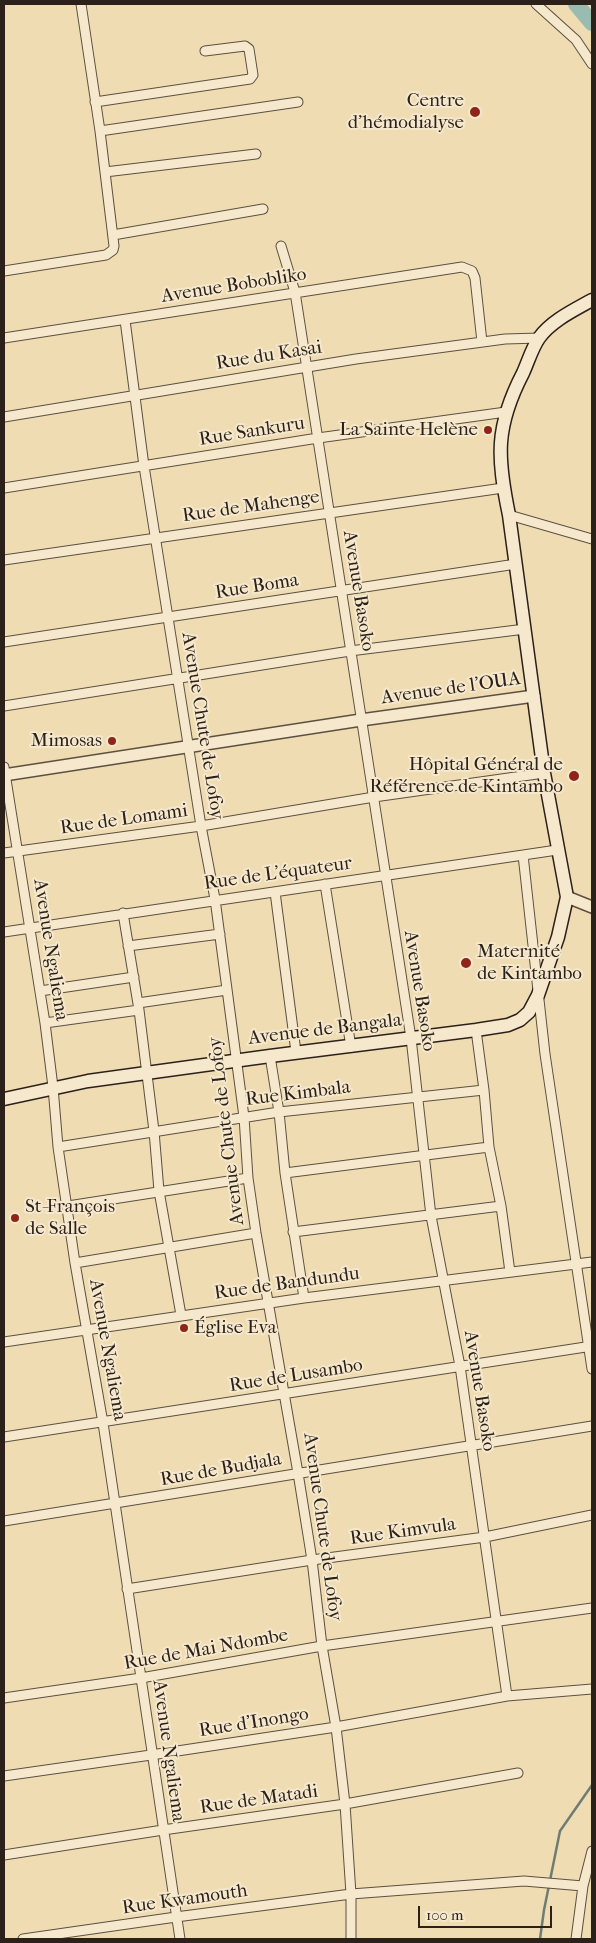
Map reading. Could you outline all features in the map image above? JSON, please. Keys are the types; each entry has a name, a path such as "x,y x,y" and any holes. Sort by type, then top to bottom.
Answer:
{"main road":[{"name":"Avenue de l’OUA","path":"534,696 509,515 503,488 500,447 506,412 512,393 540,338 555,323 592,300"},
{"path":"534,696 544,773 567,897"},
{"name":"Avenue de Bangala","path":"4,1099 53,1087 146,1072 296,1052 351,1047 508,1025 520,1020 529,1012 538,994 562,923 567,897"}],"street":[{"path":"4,271 106,255 113,250 113,234 100,131 81,4"},
{"path":"536,4 576,40 592,64"},
{"path":"95,102 250,79 253,75 249,49 245,46 205,51"},
{"path":"100,131 298,102"},
{"path":"105,172 256,154"},
{"path":"113,234 264,209"},
{"name":"Avenue Basoko","path":"281,246 296,292 360,720 374,797 411,1038 431,1216 460,1366 507,1696"},
{"name":"Avenue Bobobliko","path":"4,338 462,267 469,269 475,278 482,342"},
{"name":"Avenue Chute de Lofoy","path":"125,320 144,466 157,538 201,826 215,899 244,1117 248,1178 256,1233 298,1473 312,1560 322,1646 336,1727 345,1804 351,1894 351,1939"},
{"name":"Rue du Kasai","path":"4,416 306,367 505,339 540,338"},
{"name":"Rue Sankuru","path":"4,488 318,438 506,412"},
{"name":"Rue de Mahenge","path":"4,560 503,488"},
{"path":"509,515 592,539"},
{"name":"Rue Boma","path":"4,642 516,564"},
{"path":"4,706 350,651 525,629"},
{"name":"Avenue de l’OUA","path":"4,772 534,696"},
{"name":"Avenue Ngaliema","path":"4,772 45,1023 58,1147 75,1263 103,1423 180,1939"},
{"name":"Rue de Lomami","path":"4,853 201,826 374,797 544,773"},
{"name":"Rue de L'équateur","path":"4,932 215,899 275,892 557,850"},
{"path":"523,855 538,994 575,1263 591,1346 592,1369"},
{"path":"326,884 351,1047"},
{"path":"275,892 296,1052"},
{"path":"567,897 592,907"},
{"path":"123,913 138,1006 154,1131 159,1191 181,1315"},
{"path":"128,946 220,934"},
{"path":"40,991 134,977"},
{"path":"45,1023 227,990"},
{"path":"476,1030 484,1090 488,1147 501,1206 510,1272"},
{"path":"270,1056 304,1298"},
{"name":"Rue Kimbala","path":"58,1147 279,1112 484,1090"},
{"path":"285,1173 488,1147"},
{"path":"68,1206 248,1178"},
{"path":"294,1232 501,1206"},
{"path":"75,1263 168,1246 256,1233"},
{"name":"Rue de Bandundu","path":"4,1342 304,1298 592,1262"},
{"name":"Rue de Lusambo","path":"4,1437 591,1346"},
{"name":"Rue de Budjala","path":"4,1521 114,1505 298,1473 471,1447 592,1426"},
{"name":"Rue Kimvula","path":"128,1589 312,1560 485,1537 592,1515"},
{"name":"Rue de Mai Ndombe","path":"4,1698 141,1678 322,1646 592,1608"},
{"name":"Rue d'Inongo","path":"4,1776 336,1727 507,1696 592,1689"},
{"name":"Rue de Matadi","path":"4,1855 345,1804 518,1773"},
{"path":"576,1939 583,1886 592,1851"},
{"name":"Rue Kwamouth","path":"23,1939 176,1916 351,1894 524,1881 583,1886"}],"waterway":[{"path":"576,4 592,23"},
{"path":"540,1939 560,1831 592,1785"}],"place":[{"name":"Centre d'hémodialyse","path":"475,112"},
{"name":"La Sainte Helène","path":"488,430"},
{"name":"Mimosas","path":"112,741"},
{"name":"Hôpital Général de Référence de Kintambo","path":"574,776"},
{"name":"Maternité de Kintambo","path":"466,963"},
{"name":"St-François de Salle","path":"15,1218"},
{"name":"Église Eva","path":"184,1328"}]}
